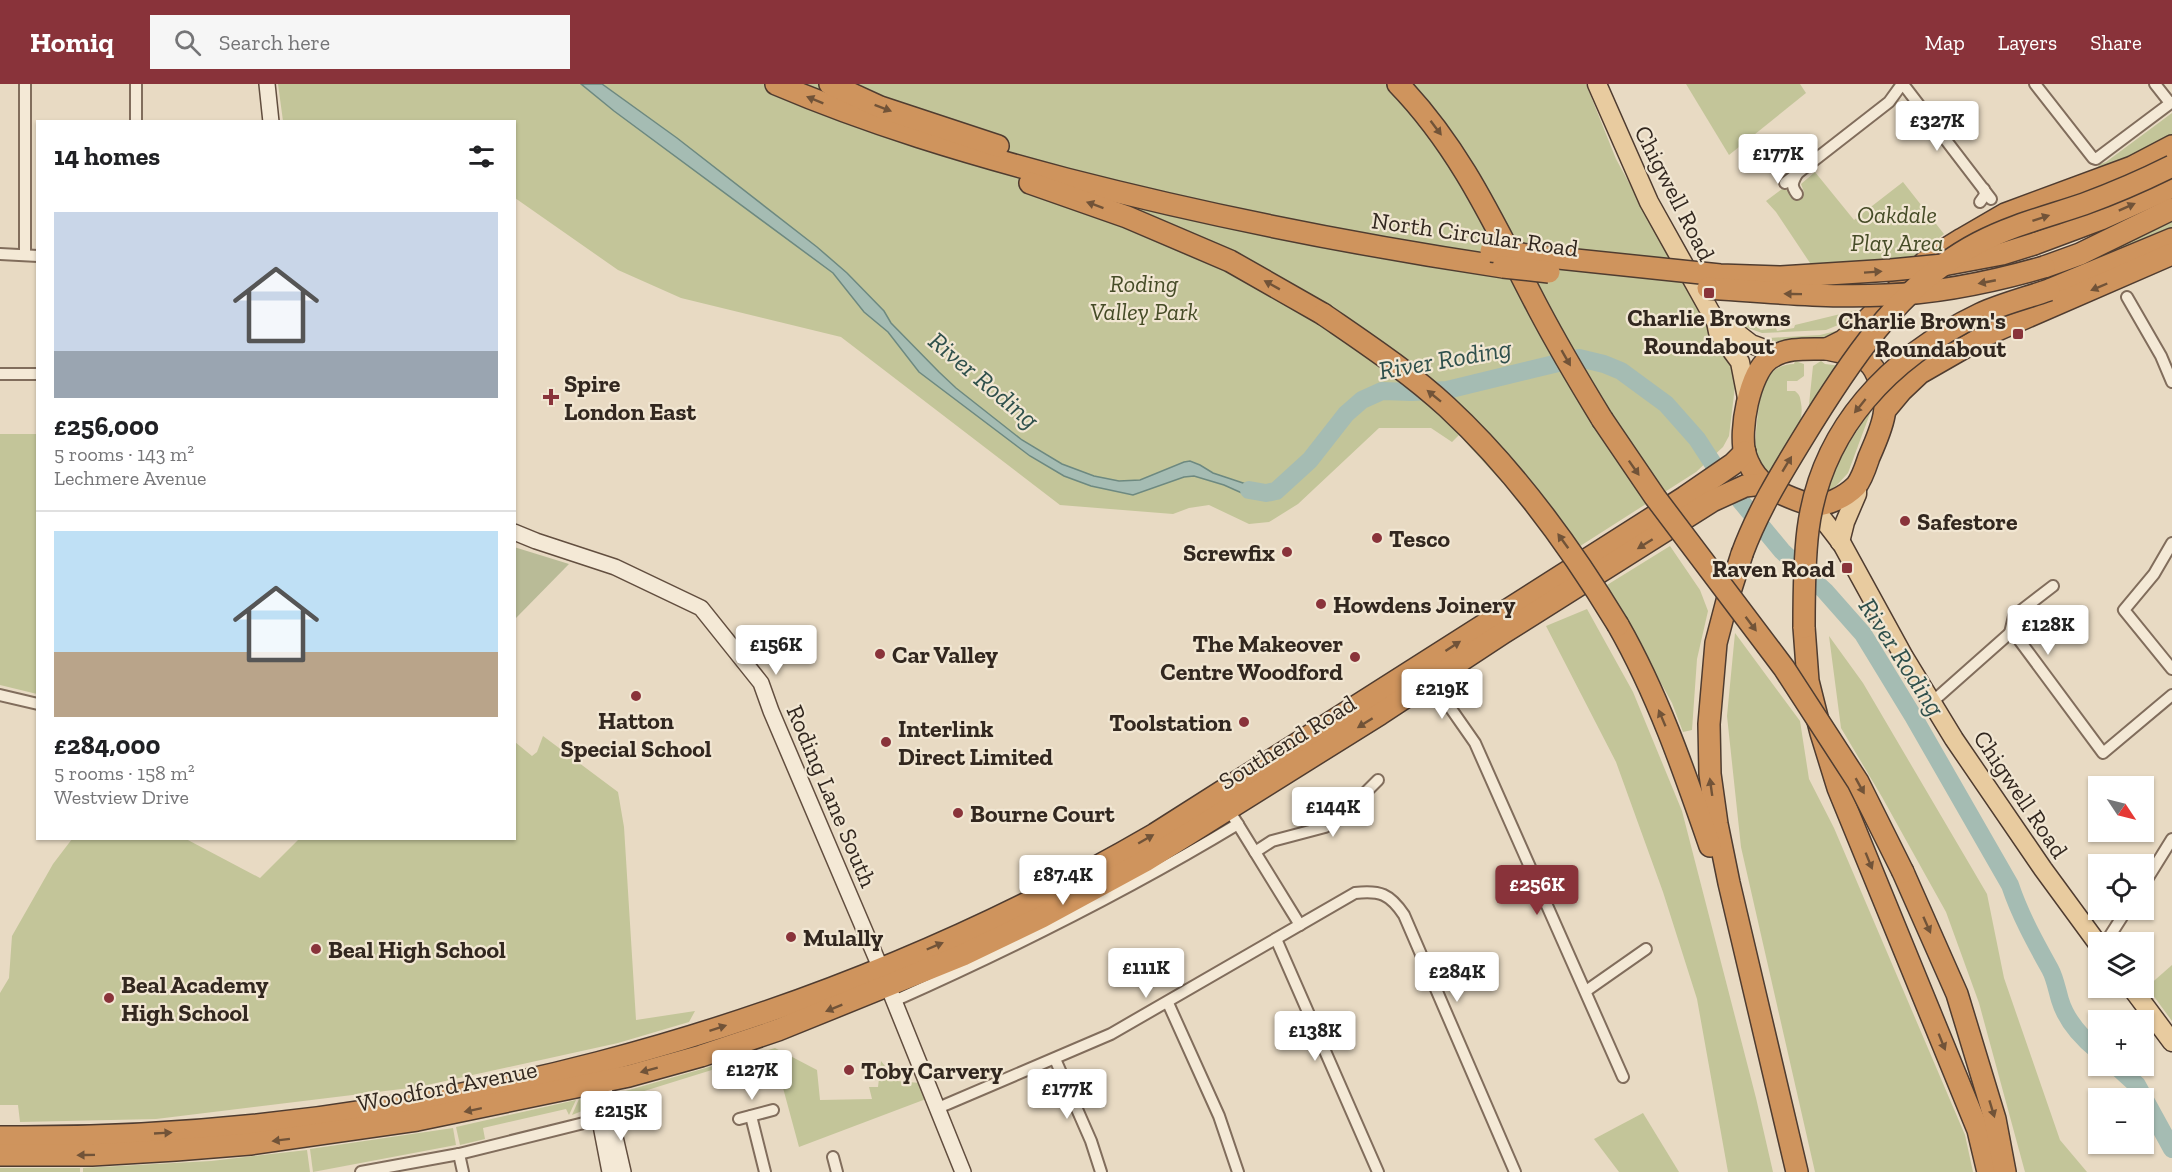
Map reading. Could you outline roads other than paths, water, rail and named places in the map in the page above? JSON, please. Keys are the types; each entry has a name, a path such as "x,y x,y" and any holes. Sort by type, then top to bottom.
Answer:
{"highway":[{"name":"North Circular Road","path":"776,84 875,123 930,141 1064,178 1209,213 1379,248 1497,259 1720,275 1781,277 1943,265 2002,255 2034,244 2079,228 2172,186"},
{"name":"North Circular Road","path":"830,84 880,107 990,143 1101,173 1280,214 1402,237 1497,259 1783,294 1886,295 1969,286 2003,279 2044,267 2088,250 2172,209"},
{"path":"1398,84 1436,127 1462,166 1488,209 1538,307 1584,389 1628,459 1784,668 1858,782 1903,872 1957,994 1995,1119 2005,1172"},
{"path":"930,141 973,164 1127,217 1230,261 1323,314 1408,375 1446,406 1479,438 1511,473 1562,539 1618,625 1636,658 1684,772 1725,890 1773,1063"},
{"path":"1827,350 1844,341 1925,262 1962,239 2005,214 2132,167 2172,146"},
{"path":"1797,1172 1729,884 1710,774 1709,724 1716,644 1726,601 1747,540 1779,477 1825,403 1882,323 1910,293 1939,269 1977,243 2017,225 2087,203 2172,166"},
{"path":"1988,1172 1978,1130 1838,788 1821,733 1808,681 1804,627 1805,564 1812,511 1826,464 1855,411 1897,367 1933,339 1982,313 2049,290 2172,239"},
{"path":"1886,409 1884,390 1874,368 1863,358 1827,350 1793,350 1778,354 1762,366 1747,398 1738,476 1812,505 1835,499 1857,484 1886,409 1920,373 1988,334 2172,254"},
{"name":"Southend Road","path":"888,985 963,955 1041,917 1233,816 1431,680 1738,476"},
{"name":"Southend Road","path":"888,985 954,938 1088,873 1155,834 1338,719 1401,676 1738,476"},
{"path":"1684,772 1736,960 1786,1172"},
{"name":"Woodford Avenue","path":"0,1137 90,1137 247,1126 401,1104 482,1089 510,1091 600,1072 629,1076 701,1056 778,1030 888,985"},
{"name":"Woodford Avenue","path":"0,1155 92,1155 250,1144 329,1134 451,1114 600,1072"}],"main road":[{"name":"Chigwell Road","path":"1597,84 1649,201 1716,322 1718,332 1740,362 1747,398"},
{"path":"1716,322 1725,324 1752,344 1778,354"},
{"path":"1840,542 1845,522 1857,494 1857,484"},
{"name":"Chigwell Road","path":"1812,505 1840,542 1931,703 2016,830 2089,932"},
{"path":"2139,998 2172,1042"}],"street":[{"path":"25,84 25,255"},
{"path":"136,84 136,120"},
{"path":"267,84 271,120"},
{"path":"2035,84 2092,158 2096,159 2171,102 2155,84"},
{"path":"1785,183 1889,102 1901,85 1906,88 1984,189 1986,200"},
{"path":"1797,174 1792,182 1797,194"},
{"path":"0,255 36,256"},
{"path":"2127,297 2161,356 2172,382"},
{"path":"0,374 36,374"},
{"name":"Roding Lane South","path":"516,533 615,567 701,608 761,684 888,985 963,1172"},
{"path":"2172,543 2154,574 2124,610 2172,669"},
{"path":"1931,703 2010,633 2014,616 2053,586"},
{"path":"2010,633 2017,638 2103,753 2172,695"},
{"path":"1431,680 1475,743 1623,1077"},
{"path":"0,695 36,704"},
{"path":"1255,852 1272,841 1325,826 1355,803 1378,780"},
{"path":"1233,816 1300,925"},
{"path":"2154,868 2172,839"},
{"path":"938,1108 1111,1034 1355,893 1372,891 1386,895 1404,915 1515,1172"},
{"path":"1276,939 1378,1172"},
{"path":"1586,991 1646,950"},
{"path":"1167,1003 1219,1116 1239,1172"},
{"path":"1055,1059 1091,1141 1101,1172"},
{"path":"600,1072 604,1089 610,1172"},
{"path":"739,1119 773,1110"},
{"path":"751,1116 765,1172"},
{"path":"361,1172 459,1154 606,1118"},
{"path":"606,1118 623,1172"},
{"path":"459,1154 463,1172"},
{"path":"833,1157 835,1172"}],"waterway":[{"name":"River Roding","path":"1249,490 1266,493 1276,491 1310,460 1346,414 1362,400 1382,391 1447,390 1579,358 1621,371 1666,404 1697,439 1725,482 1782,551 1825,591 1863,634 2010,885 2023,918 2052,973 2066,1015 2088,1041"},
{"name":"River Roding","path":"2127,1076 2137,1085 2172,1149"}],"place":[{"name":"Charlie Browns Roundabout","path":"1709,293"},
{"name":"Charlie Brown's Roundabout","path":"2018,334"},
{"name":"Spire London East","path":"551,397"},
{"name":"Safestore","path":"1905,521"},
{"name":"Tesco","path":"1377,538"},
{"name":"Screwfix","path":"1287,552"},
{"name":"Raven Road","path":"1847,568"},
{"name":"Howdens Joinery","path":"1321,604"},
{"name":"Car Valley","path":"880,654"},
{"name":"The Makeover Centre Woodford","path":"1355,657"},
{"name":"Hatton Special School","path":"636,696"},
{"name":"Toolstation","path":"1244,722"},
{"name":"Interlink Direct Limited","path":"886,742"},
{"name":"Bourne Court","path":"958,813"},
{"name":"Mulally","path":"791,937"},
{"name":"Beal High School","path":"316,949"},
{"name":"Beal Academy High School","path":"109,998"},
{"name":"Toby Carvery","path":"849,1070"}],"park label":[{"name":"Oakdale Play Area","path":"1897,228"},
{"name":"Roding Valley Park","path":"1144,297"}]}
